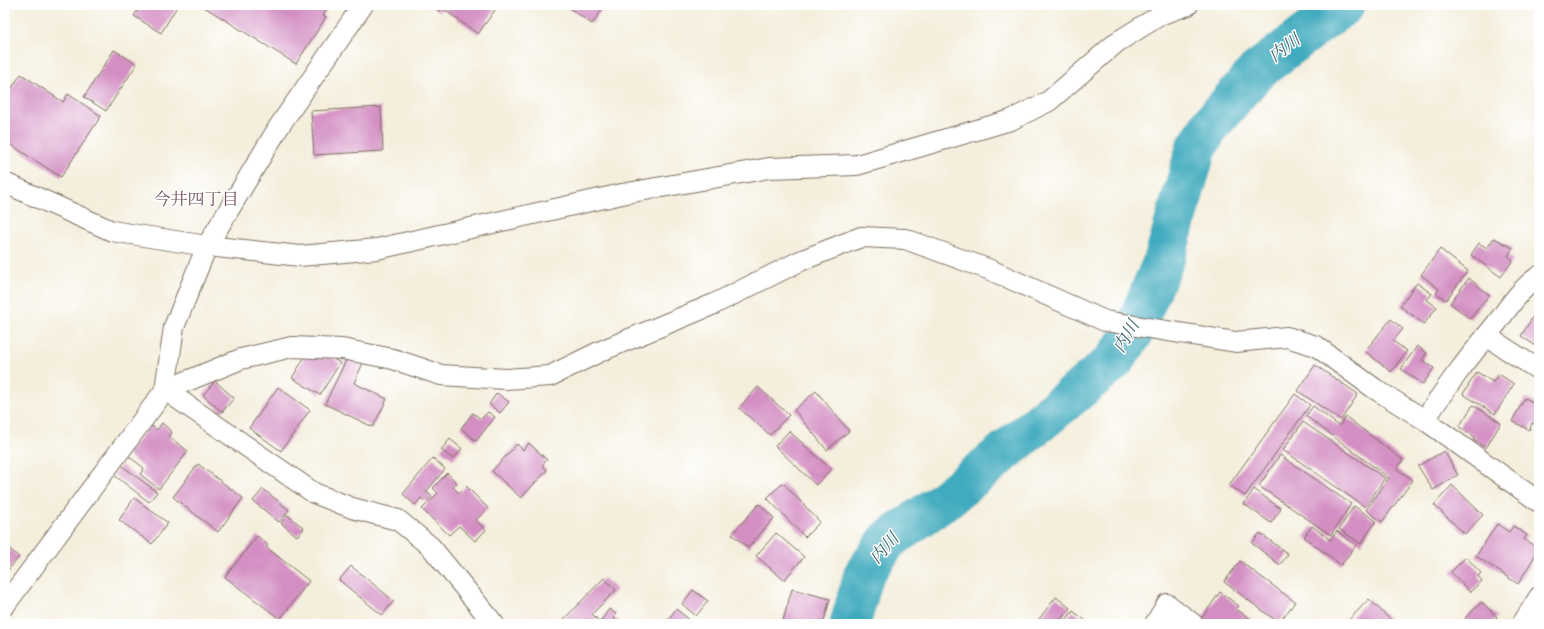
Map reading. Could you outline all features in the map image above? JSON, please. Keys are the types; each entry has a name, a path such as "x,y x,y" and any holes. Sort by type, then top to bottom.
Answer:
{"street":[{"path":"5,605 165,390 174,327 207,246 280,125 363,5"},
{"path":"5,183 112,231 207,246 300,256 377,249 629,192 769,168 857,165 1011,120 1049,101 1118,42 1162,14 1188,5"},
{"path":"165,390 241,359 292,347 342,349 394,359 441,376 506,379 550,376 601,351 714,304 800,261 861,237 906,239 988,269 1105,321 1236,342 1287,337 1316,346 1375,389 1425,420 1539,502"},
{"path":"1425,420 1441,394 1486,336 1528,284 1539,276"},
{"path":"1486,336 1539,370"},
{"path":"165,390 314,493 352,508 398,520 431,547 494,624"},
{"path":"1522,624 1539,597"},
{"path":"1155,624 1167,604 1193,624"}],"building":[{"path":"141,5 178,5 161,33 134,16"},
{"path":"201,5 321,5 327,9 323,16 326,17 296,64"},
{"path":"430,5 489,5 495,10 478,34 442,8 440,12"},
{"path":"565,5 605,5 592,24"},
{"path":"114,50 137,64 106,111 84,97"},
{"path":"21,74 63,102 68,94 101,116 61,177 5,141 5,98"},
{"path":"381,107 383,151 314,155 311,111"},
{"path":"1494,238 1513,248 1508,256 1513,260 1501,277 1471,255 1479,243 1487,248"},
{"path":"1440,249 1468,271 1446,300 1436,293 1439,289 1421,275"},
{"path":"1469,278 1489,295 1470,319 1450,303"},
{"path":"1417,283 1432,294 1427,300 1437,307 1424,324 1400,306"},
{"path":"1537,310 1539,311 1539,348 1521,336"},
{"path":"1391,319 1403,329 1393,341 1407,351 1391,372 1365,351"},
{"path":"1417,346 1427,353 1422,360 1434,368 1423,384 1401,369"},
{"path":"309,350 324,359 327,355 340,363 320,395 292,378"},
{"path":"348,356 363,363 354,383 387,399 373,427 325,404"},
{"path":"1315,365 1358,394 1341,420 1298,391"},
{"path":"1477,372 1493,382 1499,374 1514,384 1495,414 1463,394"},
{"path":"215,381 234,398 222,412 203,395"},
{"path":"278,387 310,410 281,451 249,428"},
{"path":"758,387 789,415 770,435 739,408"},
{"path":"816,391 849,431 827,450 794,410"},
{"path":"497,393 509,402 500,413 489,404"},
{"path":"1295,394 1310,405 1245,496 1229,485"},
{"path":"1525,398 1537,404 1539,400 1539,427 1532,423 1529,430 1512,421"},
{"path":"1473,405 1501,423 1486,448 1473,440 1475,437 1459,427"},
{"path":"1313,406 1339,426 1346,417 1403,460 1397,469 1413,480 1382,522 1366,510 1389,478 1306,416"},
{"path":"488,412 495,417 476,441 461,428 473,413 481,419"},
{"path":"1303,422 1385,478 1365,507 1283,450"},
{"path":"162,423 172,432 169,437 188,451 159,489 140,474 144,468 127,455 150,425 157,430"},
{"path":"789,431 831,469 816,485 775,446"},
{"path":"450,439 462,449 453,459 441,450"},
{"path":"529,443 547,460 542,465 547,470 521,498 492,471 517,444 523,450"},
{"path":"1444,451 1458,475 1433,490 1418,466"},
{"path":"1280,455 1351,504 1331,535 1259,486"},
{"path":"433,458 445,469 426,492 432,496 426,502 421,498 415,505 403,494"},
{"path":"198,464 243,498 218,532 173,497"},
{"path":"121,465 157,492 149,502 114,475"},
{"path":"447,473 457,483 453,487 459,493 466,486 488,508 476,520 486,530 475,541 459,526 449,535 422,509 438,493 433,488"},
{"path":"783,483 820,522 805,537 767,498"},
{"path":"1452,485 1483,515 1465,534 1434,505"},
{"path":"263,489 289,510 279,522 253,501"},
{"path":"1254,489 1281,509 1271,523 1244,504"},
{"path":"134,498 168,523 152,544 119,520"},
{"path":"759,504 774,518 748,548 732,534"},
{"path":"1354,506 1376,521 1361,544 1339,529"},
{"path":"287,515 304,528 297,536 281,523"},
{"path":"1497,524 1509,532 1513,526 1527,535 1524,539 1539,549 1518,584 1476,556"},
{"path":"1312,526 1330,540 1337,531 1356,545 1341,565 1304,537"},
{"path":"776,533 804,557 784,580 756,556"},
{"path":"1260,533 1288,554 1280,565 1252,543"},
{"path":"257,536 268,545 266,547 309,581 280,619 225,577"},
{"path":"5,545 19,557 5,574"},
{"path":"1466,557 1481,573 1478,576 1482,581 1470,592 1451,572"},
{"path":"1240,561 1295,602 1279,623 1224,582"},
{"path":"351,566 394,601 382,615 339,580"},
{"path":"604,578 616,590 592,614 599,621 596,624 591,624 586,619 580,624 569,624 564,619"},
{"path":"792,589 830,599 823,624 782,624"},
{"path":"693,590 708,601 696,616 682,604"},
{"path":"1220,592 1239,606 1236,609 1258,624 1208,624 1201,619"},
{"path":"1056,597 1070,608 1057,624 1035,624"},
{"path":"1369,599 1395,624 1346,623"},
{"path":"1482,602 1497,617 1490,624 1472,624 1465,618"},
{"path":"609,609 616,614 614,618 624,624 599,624"},
{"path":"676,609 691,621 689,624 665,624"},
{"path":"1073,611 1090,624 1063,624"}],"waterway":[{"name":"内川","path":"850,624 864,574 888,540 941,503 1114,361 1132,335 1165,257 1196,149 1211,124 1257,71 1344,5"}],"district":[{"name":"今井四丁目","path":"196,200"}]}
